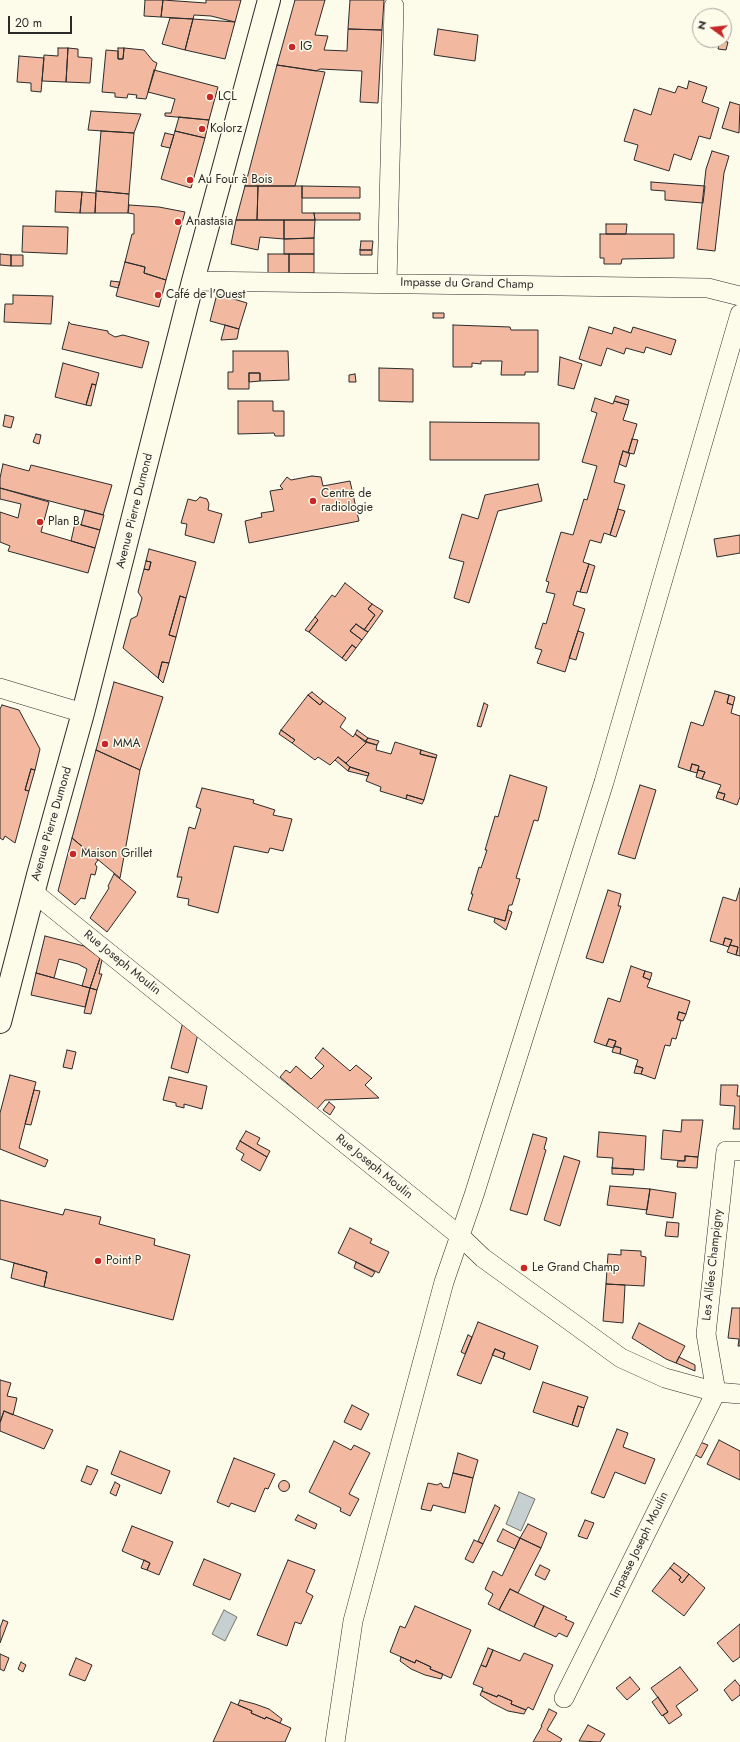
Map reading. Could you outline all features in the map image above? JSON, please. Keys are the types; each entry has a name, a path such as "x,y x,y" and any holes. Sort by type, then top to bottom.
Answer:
{"main road":[{"name":"Avenue Pierre Dumond","path":"0,1022 33,892 83,713 193,281 269,0"}],"street":[{"path":"388,283 394,6"},
{"name":"Impasse du Grand Champ","path":"193,281 365,282 708,288 740,296"},
{"path":"335,1742 352,1621 444,1282 460,1236 604,782 740,314"},
{"path":"0,688 83,713"},
{"name":"Rue Joseph Moulin","path":"33,892 460,1236 483,1258 621,1358 665,1378 716,1392 740,1394"},
{"name":"Les Allées Champigny","path":"716,1392 706,1334 726,1151 740,1151"},
{"name":"Impasse Joseph Moulin","path":"564,1698 716,1392"}],"shaded area":[{"path":"519,1492 535,1499 521,1531 506,1524"},
{"path":"224,1610 237,1617 225,1641 212,1634"}],"building":[{"path":"145,0 163,0 161,17 144,16"},
{"path":"163,0 206,3 206,0 241,0 235,22 211,16 194,15 193,19 161,17"},
{"path":"295,0 325,0 315,35 328,36 324,50 347,51 348,29 382,30 378,103 360,102 362,71 320,69 316,71 277,65"},
{"path":"350,0 384,0 382,30 348,29"},
{"path":"170,18 193,19 185,50 162,44"},
{"path":"193,19 235,22 225,59 185,50"},
{"path":"438,29 478,35 475,61 434,55"},
{"path":"58,48 68,48 66,82 42,81 44,55 58,56"},
{"path":"68,48 78,49 78,57 92,58 90,83 66,82"},
{"path":"118,48 124,48 123,59 118,59"},
{"path":"124,48 144,50 153,61 157,63 146,99 136,98 137,95 128,94 127,98 115,97 115,93 102,92 106,50 118,51 118,59 123,59"},
{"path":"718,48 726,48 726,50"},
{"path":"19,56 44,58 41,92 31,91 31,83 17,82"},
{"path":"277,65 325,72 295,186 245,186"},
{"path":"154,70 218,87 209,120 165,116 165,113 171,113 175,99 148,92"},
{"path":"689,81 707,87 702,102 719,108 710,139 699,136 691,160 674,154 669,171 634,160 638,145 624,141 634,109 651,115 659,88 675,93 678,86 687,89"},
{"path":"730,102 740,105 739,133 722,128"},
{"path":"91,111 141,114 134,133 88,130"},
{"path":"179,117 209,120 205,138 175,131"},
{"path":"101,131 134,133 129,194 96,191"},
{"path":"175,131 205,138 191,188 161,179"},
{"path":"165,133 174,135 170,148 161,146"},
{"path":"712,151 729,156 724,173 715,251 697,249 706,169"},
{"path":"651,182 705,186 703,203 665,200 665,191 651,190"},
{"path":"245,186 258,186 257,220 236,220"},
{"path":"258,186 302,186 302,213 314,213 315,220 257,220"},
{"path":"302,186 360,187 360,198 302,198"},
{"path":"56,191 82,192 80,213 55,212"},
{"path":"96,191 129,194 128,213 95,213"},
{"path":"82,192 96,193 95,213 80,213"},
{"path":"129,205 159,207 185,212 166,280 144,273 145,267 125,262 132,234 134,234 134,214 128,213"},
{"path":"314,213 360,213 360,220 315,220"},
{"path":"236,220 284,220 284,239 260,237 258,250 231,244"},
{"path":"284,220 315,220 314,238 284,239"},
{"path":"606,224 627,224 626,234 606,234"},
{"path":"23,226 68,227 67,254 22,252"},
{"path":"600,234 674,234 674,258 622,259 621,264 604,264 604,258 600,258"},
{"path":"314,238 314,254 284,254 284,239"},
{"path":"361,241 373,241 372,250 360,250"},
{"path":"360,250 372,250 372,255 360,255"},
{"path":"0,254 11,255 11,266 0,265"},
{"path":"268,254 289,254 289,273 268,273"},
{"path":"289,254 314,254 314,273 289,273"},
{"path":"11,255 23,255 23,266 11,266"},
{"path":"125,262 145,267 144,273 166,280 159,307 116,296"},
{"path":"111,281 120,282 118,288 110,286"},
{"path":"217,294 247,303 239,329 210,321"},
{"path":"13,295 53,296 51,324 4,322 5,304 13,304"},
{"path":"433,313 444,313 444,318 433,318"},
{"path":"69,322 71,324 108,331 108,333 115,337 123,335 149,342 142,368 62,349"},
{"path":"225,325 239,329 237,339 221,340"},
{"path":"453,325 510,327 511,330 538,330 538,372 525,372 525,375 501,375 502,361 481,361 481,364 472,363 472,367 453,367"},
{"path":"589,327 612,334 614,327 631,333 633,327 676,340 671,355 646,347 644,353 626,348 624,354 607,348 601,366 579,359"},
{"path":"233,351 288,351 289,380 260,381 260,373 249,373 249,389 228,389 228,372 233,372"},
{"path":"560,357 582,364 574,389 558,385"},
{"path":"63,363 99,373 96,385 92,384 86,405 55,397"},
{"path":"379,368 413,369 413,402 379,401"},
{"path":"249,373 260,373 260,381 249,382"},
{"path":"355,374 356,382 349,382 349,375"},
{"path":"92,384 96,385 91,406 86,405"},
{"path":"616,396 629,400 628,405 614,401"},
{"path":"595,398 613,404 614,401 628,405 623,420 637,424 628,453 623,451 614,482 625,485 610,535 604,533 601,543 590,540 583,562 589,564 580,592 577,591 573,605 585,609 565,672 537,663 542,650 535,648 543,623 546,624 555,594 546,592 549,582 546,581 561,532 573,535 584,499 587,500 597,466 582,462 597,413 591,411"},
{"path":"238,401 273,401 273,411 284,411 284,436 275,436 274,433 238,434"},
{"path":"5,415 14,417 11,428 3,426"},
{"path":"430,422 539,423 539,460 430,460"},
{"path":"36,434 41,435 39,444 33,442"},
{"path":"632,439 638,440 634,454 628,453"},
{"path":"623,451 630,453 626,467 619,464"},
{"path":"3,464 29,471 31,465 112,485 103,515 0,488 0,478"},
{"name":"Centre de radiologie","path":"312,476 321,477 323,486 350,481 359,521 249,543 245,521 262,517 261,513 274,511 270,491 283,489 280,486 287,477 291,480"},
{"path":"538,484 542,501 498,511 469,603 454,598 464,562 449,558 462,514 478,519 485,495"},
{"path":"0,488 49,502 41,532 95,548 88,573 8,551 10,546 0,542 0,512 18,518 21,504 0,499"},
{"path":"200,497 207,499 209,504 208,510 222,514 214,543 185,535 187,524 181,523 188,499 196,501"},
{"path":"618,509 625,511 616,537 610,535"},
{"path":"85,510 104,515 100,530 81,525"},
{"path":"75,523 100,530 95,548 71,541"},
{"path":"740,535 740,553 717,557 714,539"},
{"path":"149,549 196,562 186,598 180,596 169,635 176,637 169,663 162,662 158,678 123,648 131,619 137,616 142,598 138,592 144,569 149,570 151,562 146,561"},
{"path":"146,561 151,562 149,570 144,569"},
{"path":"589,564 595,566 587,593 580,592"},
{"path":"345,583 372,604 368,609 375,615 364,630 356,624 350,631 362,640 356,648 352,645 342,658 309,632 318,620 315,617 332,595 335,597"},
{"path":"180,596 186,598 176,637 169,635"},
{"path":"372,604 383,611 368,632 364,630 375,615 368,609"},
{"path":"315,617 318,620 309,632 305,630"},
{"path":"356,624 368,632 362,640 350,631"},
{"path":"578,631 584,633 576,660 569,658"},
{"path":"352,645 356,648 346,661 342,658"},
{"path":"162,662 169,663 163,683 158,678"},
{"path":"114,682 163,697 140,770 96,750"},
{"path":"715,691 729,695 727,703 733,705 731,713 740,716 740,797 737,805 723,800 725,794 718,792 721,785 702,779 705,772 698,770 699,766 692,764 690,771 678,767 691,722 703,726"},
{"path":"312,692 323,701 320,705 308,695"},
{"path":"308,695 320,705 323,701 346,718 340,727 353,737 355,734 367,742 346,763 338,757 330,765 318,757 315,760 292,743 295,740 281,730"},
{"path":"729,695 735,697 733,705 727,703"},
{"path":"484,703 488,705 481,727 477,726"},
{"path":"2,705 19,710 40,749 35,770 31,769 25,790 29,791 15,843 5,836 3,840 0,838 0,709"},
{"path":"281,730 295,740 292,743 279,734"},
{"path":"357,730 368,738 365,742 355,734"},
{"path":"368,738 379,741 377,745 365,742"},
{"path":"367,742 377,745 376,750 391,754 395,742 421,750 420,754 436,758 424,800 407,795 406,799 380,791 381,787 366,781 369,773 350,767 346,763"},
{"path":"96,750 140,770 120,878 72,838"},
{"path":"421,750 437,755 436,758 420,754"},
{"path":"338,757 350,767 348,771 335,760"},
{"path":"692,764 699,766 697,773 690,771"},
{"path":"350,767 369,773 368,776 348,771"},
{"path":"31,769 35,770 29,791 25,790"},
{"path":"698,770 705,772 702,779 696,777"},
{"path":"510,775 547,787 538,821 534,820 516,878 520,879 512,905 509,905 505,921 468,910 479,867 481,868 495,816 498,817"},
{"path":"640,785 656,790 635,859 618,854"},
{"path":"202,788 254,800 253,803 275,810 273,815 292,819 283,851 270,848 268,853 234,846 218,913 188,905 189,899 177,897 182,877 177,877 189,827 195,829 201,809 196,807"},
{"path":"718,792 725,794 723,800 716,798"},
{"path":"407,795 424,800 422,804 406,799"},
{"path":"72,838 98,860 95,864 97,867 95,875 91,874 85,899 81,898 75,905 58,891"},
{"path":"114,874 136,892 107,932 90,918 109,888 108,886"},
{"path":"740,888 740,956 736,955 738,947 730,945 732,940 725,938 723,945 710,941 723,897 736,901"},
{"path":"608,890 621,894 618,906 621,906 603,963 586,958"},
{"path":"508,910 512,912 506,930 494,922 495,918 505,921"},
{"path":"45,936 84,946 100,958 90,988 82,986 87,969 78,964 59,959 54,978 36,973"},
{"path":"725,938 732,940 729,947 723,945"},
{"path":"730,945 738,947 736,955 727,952"},
{"path":"100,958 102,960 99,974 102,974 97,990 90,988"},
{"path":"631,966 645,971 643,977 650,980 647,987 690,1001 686,1014 679,1012 677,1019 681,1021 676,1039 672,1038 670,1046 665,1045 655,1079 641,1074 643,1068 636,1066 638,1060 620,1054 621,1048 614,1046 616,1041 609,1039 606,1046 594,1042 608,998 620,1002"},
{"path":"645,971 652,973 650,980 643,977"},
{"path":"36,973 90,988 85,1007 31,995"},
{"path":"90,988 97,990 91,1014 84,1013"},
{"path":"679,1012 686,1014 683,1021 677,1019"},
{"path":"183,1022 198,1034 188,1073 171,1068"},
{"path":"609,1039 616,1041 614,1048 606,1046"},
{"path":"614,1046 621,1048 620,1054 612,1052"},
{"path":"323,1048 350,1071 356,1065 372,1078 365,1085 379,1098 325,1100 317,1109 280,1077 286,1070 290,1073 296,1066 311,1079 324,1066 315,1058"},
{"path":"67,1050 76,1052 72,1069 63,1067"},
{"path":"636,1066 643,1068 641,1074 634,1073"},
{"path":"10,1075 36,1082 19,1148 48,1160 45,1167 0,1149 0,1113"},
{"path":"169,1077 207,1086 202,1109 184,1104 184,1108 176,1106 176,1103 163,1100"},
{"path":"721,1085 738,1085 737,1096 740,1096 740,1129 733,1129 735,1106 720,1105"},
{"path":"34,1090 40,1091 31,1125 25,1124"},
{"path":"329,1102 335,1107 330,1115 323,1110"},
{"path":"682,1120 703,1120 698,1157 685,1156 685,1161 661,1159 663,1130 681,1132"},
{"path":"246,1131 260,1138 257,1144 270,1151 267,1157 240,1141"},
{"path":"599,1132 646,1136 644,1170 612,1168 613,1158 597,1157"},
{"path":"533,1134 547,1138 544,1149 546,1150 527,1215 510,1210"},
{"path":"240,1141 267,1157 260,1171 241,1160 244,1154 236,1149"},
{"path":"564,1156 580,1161 560,1226 544,1220"},
{"path":"685,1156 698,1157 697,1168 677,1167 678,1161 685,1161"},
{"path":"612,1168 634,1169 633,1175 612,1174"},
{"path":"610,1186 650,1189 647,1210 607,1205"},
{"path":"650,1189 676,1193 673,1218 646,1214"},
{"name":"Point P","path":"0,1200 63,1215 65,1209 101,1217 99,1224 155,1239 154,1245 190,1255 173,1320 44,1287 47,1272 0,1259"},
{"path":"667,1222 679,1223 678,1237 665,1236"},
{"path":"350,1228 372,1239 370,1243 389,1252 379,1273 338,1253"},
{"path":"621,1250 641,1251 641,1256 646,1257 644,1286 606,1284 608,1254 621,1255"},
{"path":"356,1262 375,1272 372,1277 354,1268"},
{"path":"14,1263 47,1272 44,1287 11,1278"},
{"path":"606,1284 625,1285 623,1323 603,1321"},
{"path":"732,1308 740,1308 740,1346 738,1346 739,1339 728,1338"},
{"path":"478,1322 538,1346 530,1370 503,1359 505,1353 495,1349 481,1384 457,1375"},
{"path":"639,1323 685,1346 676,1363 666,1359 632,1338"},
{"path":"468,1335 472,1337 465,1354 461,1352"},
{"path":"495,1349 505,1353 503,1359 492,1355"},
{"path":"679,1357 695,1365 695,1371 676,1363"},
{"path":"0,1380 11,1383 7,1396 17,1398 13,1415 4,1411 0,1422"},
{"path":"543,1382 588,1397 584,1408 578,1406 572,1425 533,1412"},
{"path":"352,1405 369,1414 361,1430 344,1422"},
{"path":"578,1406 584,1408 578,1427 572,1425"},
{"path":"4,1411 53,1430 44,1449 0,1431 0,1423"},
{"path":"617,1429 628,1433 623,1447 655,1459 645,1484 615,1472 604,1498 591,1493"},
{"path":"719,1440 740,1451 740,1480 707,1464"},
{"path":"334,1441 351,1450 354,1445 370,1453 349,1494 359,1499 350,1516 340,1511 341,1508 309,1492"},
{"path":"700,1442 708,1445 701,1458 694,1454"},
{"path":"120,1451 170,1471 161,1494 111,1474"},
{"path":"458,1453 478,1460 473,1478 453,1473"},
{"path":"234,1458 275,1474 268,1489 265,1488 255,1512 231,1503 229,1507 217,1502"},
{"path":"87,1466 98,1470 91,1485 81,1481"},
{"path":"453,1473 473,1478 465,1513 433,1505 431,1511 421,1509 428,1483 437,1485 441,1483 443,1487 449,1488"},
{"path":"282,1481 286,1481 288,1482 288,1490 282,1491 279,1488 279,1484"},
{"path":"115,1482 120,1485 116,1496 110,1493"},
{"path":"495,1505 500,1508 483,1544 478,1541"},
{"path":"298,1515 317,1524 315,1529 295,1520"},
{"path":"585,1520 594,1523 587,1539 578,1536"},
{"path":"528,1524 547,1533 541,1548 520,1538"},
{"path":"132,1526 173,1542 159,1575 147,1570 150,1563 122,1551"},
{"path":"503,1529 520,1538 515,1549 497,1541"},
{"path":"520,1538 541,1548 518,1593 510,1589 499,1610 488,1604 493,1594 485,1589 493,1571 502,1576"},
{"path":"474,1540 483,1544 473,1563 465,1559"},
{"path":"204,1559 241,1574 230,1600 193,1585"},
{"path":"144,1560 150,1563 147,1570 141,1568"},
{"path":"288,1560 315,1570 306,1592 313,1596 301,1624 295,1622 287,1646 257,1635"},
{"path":"674,1563 689,1574 682,1583 679,1580 681,1577 670,1568"},
{"path":"540,1565 550,1570 545,1580 535,1575"},
{"path":"670,1568 681,1577 679,1580 682,1583 689,1574 705,1588 684,1616 652,1591"},
{"path":"510,1589 544,1606 534,1627 499,1610"},
{"path":"415,1606 471,1630 451,1678 430,1669 431,1667 416,1660 415,1663 390,1652 400,1626 405,1628"},
{"path":"544,1606 567,1617 565,1619 574,1623 567,1637 559,1633 556,1637 534,1627"},
{"path":"3,1620 8,1622 0,1643 0,1628"},
{"path":"740,1624 740,1657 733,1662 717,1643"},
{"path":"488,1648 493,1650 486,1667 481,1665"},
{"path":"493,1650 520,1661 524,1653 553,1665 533,1710 528,1707 526,1710 511,1704 512,1701 498,1695 497,1697 482,1691 483,1688 473,1684 481,1665 486,1667"},
{"path":"0,1654 9,1658 4,1671 0,1669"},
{"path":"401,1657 415,1663 416,1660 431,1667 430,1669 443,1674 441,1679 425,1675 411,1669 400,1661"},
{"path":"76,1658 92,1665 85,1681 69,1675"},
{"path":"21,1662 26,1665 23,1672 18,1669"},
{"path":"680,1667 698,1690 676,1706 682,1715 669,1724 663,1715 668,1712 651,1688"},
{"path":"630,1677 640,1689 627,1700 616,1688"},
{"path":"735,1680 740,1686 740,1695 732,1701 724,1690"},
{"path":"482,1691 497,1697 498,1695 512,1701 511,1704 526,1710 524,1714 508,1711 480,1695"},
{"path":"658,1697 668,1712 662,1716 652,1702"},
{"path":"240,1700 269,1709 282,1719 280,1723 251,1713 252,1711 238,1705"},
{"path":"231,1702 252,1711 251,1713 265,1719 266,1717 291,1728 285,1742 213,1742"},
{"path":"549,1709 557,1713 547,1730 562,1739 560,1742 533,1742 542,1726"},
{"path":"588,1725 605,1734 600,1742 579,1741"}],"place":[{"name":"IG","path":"292,47"},
{"name":"LCL","path":"210,97"},
{"name":"Kolorz","path":"202,129"},
{"name":"Au Four à Bois","path":"190,180"},
{"name":"Anastasia","path":"178,222"},
{"name":"Café de l'Ouest","path":"158,295"},
{"name":"Centre de radiologie","path":"313,501"},
{"name":"Plan B","path":"40,522"},
{"name":"MMA","path":"105,744"},
{"name":"Maison Grillet","path":"73,854"},
{"name":"Point P","path":"98,1261"},
{"name":"Le Grand Champ","path":"524,1268"}]}
